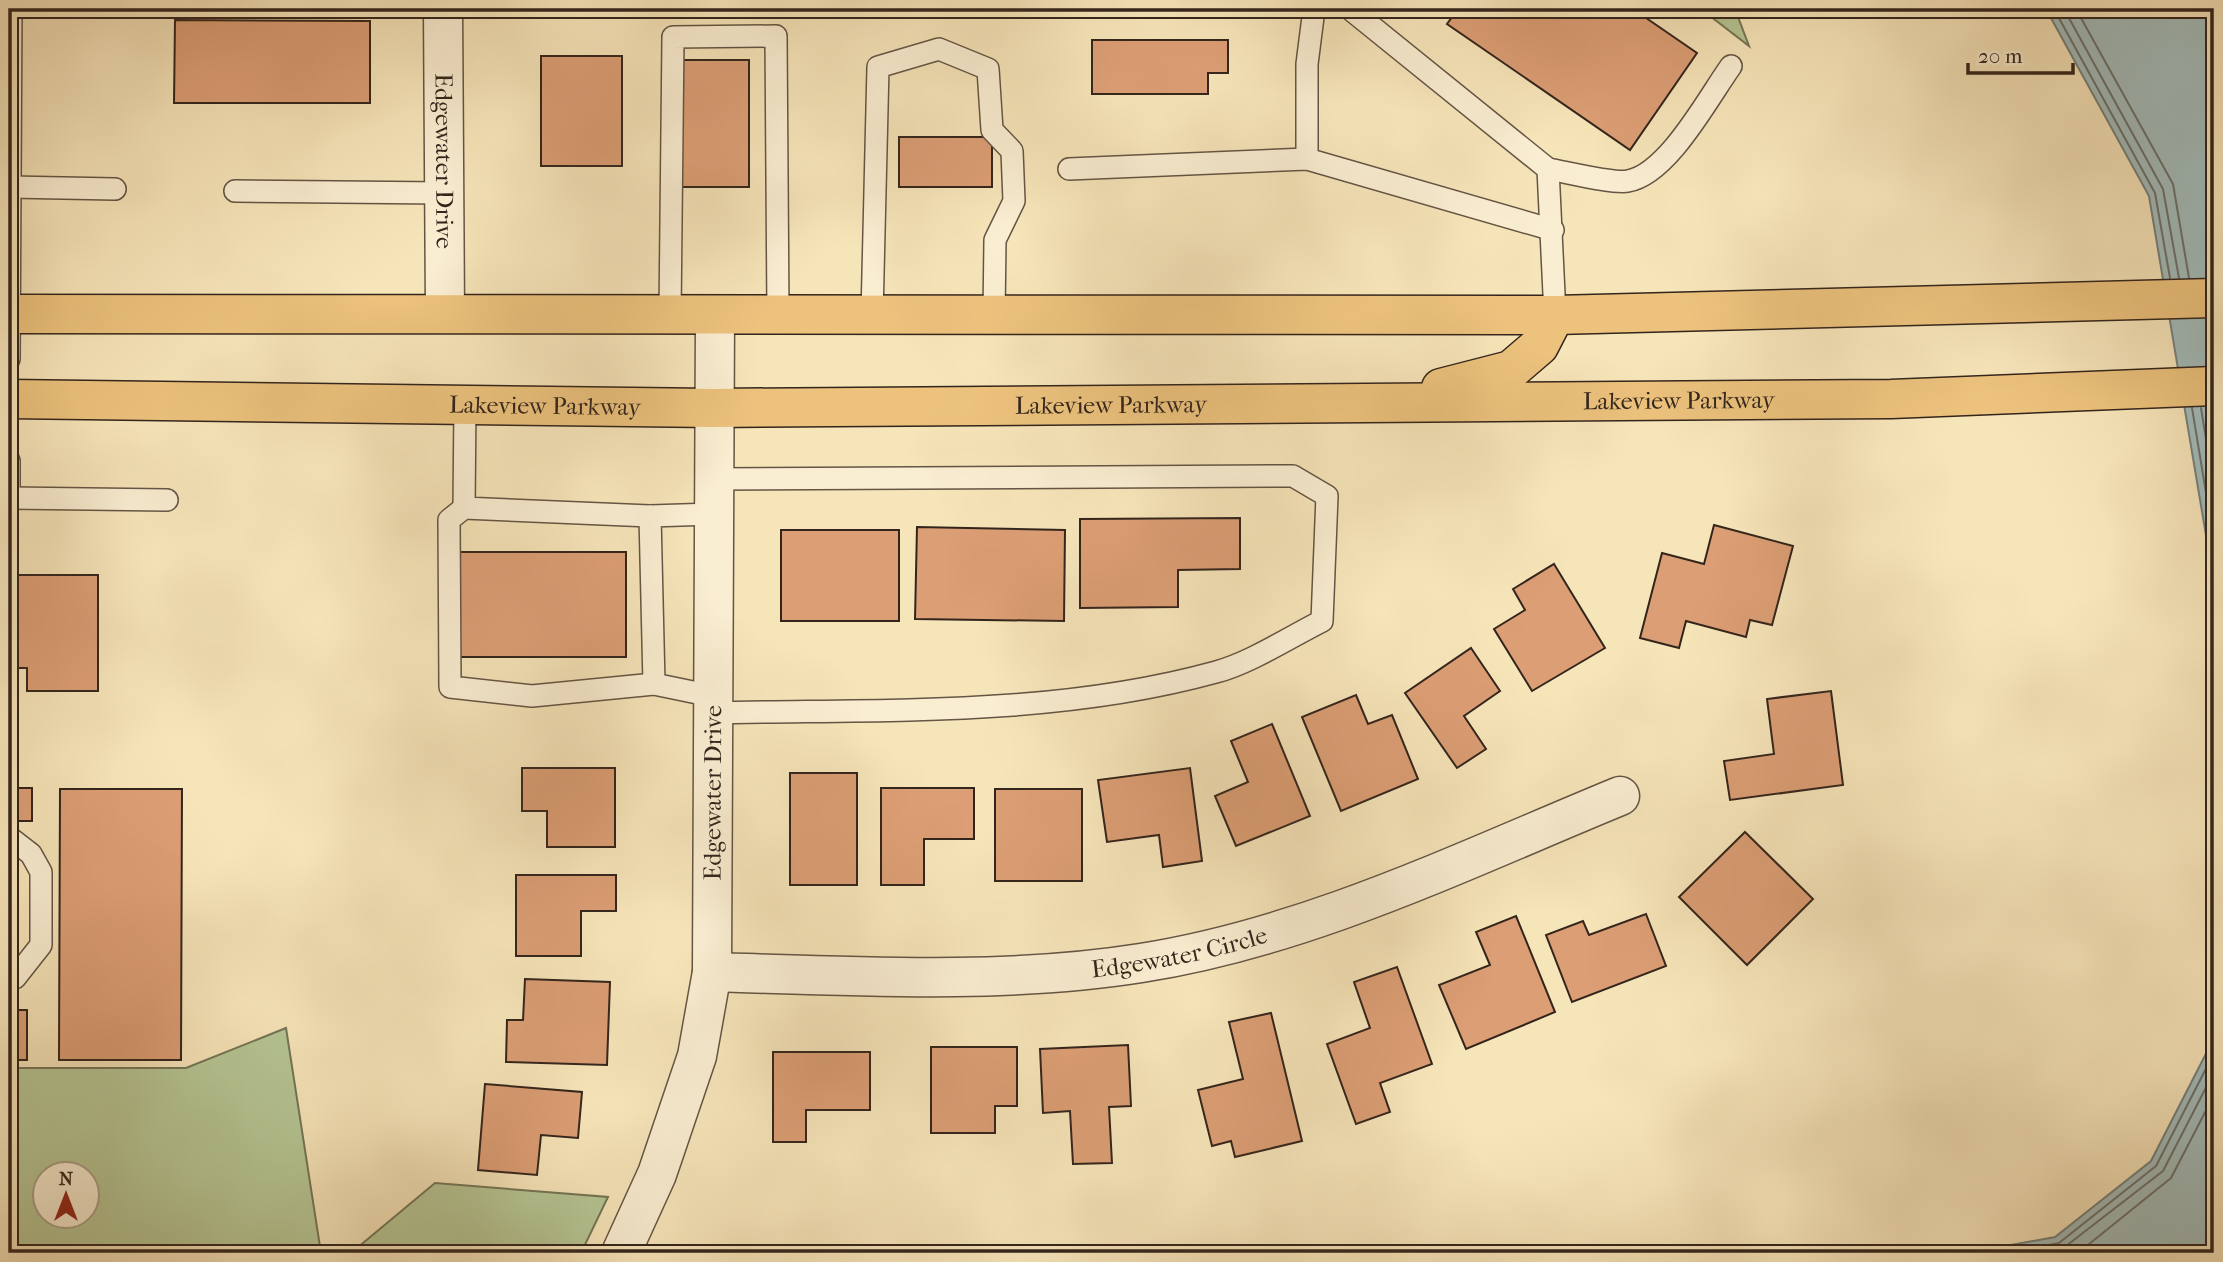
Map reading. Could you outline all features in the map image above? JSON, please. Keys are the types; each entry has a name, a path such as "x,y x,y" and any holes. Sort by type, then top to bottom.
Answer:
{"main road":[{"path":"9,314 1555,315 2214,298"},
{"path":"1296,403 1454,387 1511,370 1539,346 1555,315"},
{"name":"Lakeview Parkway","path":"9,399 713,408 1891,399 2214,386"}],"street":[{"name":"Edgewater Drive","path":"443,9 445,313"},
{"name":"Edgewater Drive","path":"621,1253 657,1174 697,1056 712,972 715,315"},
{"name":"Edgewater Circle","path":"712,972 1040,975 1142,963 1322,918 1619,796"}],"lane":[{"path":"9,359 11,9"},
{"path":"1307,159 1307,64 1314,9"},
{"path":"1350,9 1548,169 1627,182 1651,172 1665,158 1731,66"},
{"path":"670,314 669,167 673,37 776,36 778,315"},
{"path":"872,315 878,67 939,49 988,69 992,130 1013,150 1014,201 995,240 994,315"},
{"path":"1069,169 1307,159 1553,230"},
{"path":"1548,169 1555,315"},
{"path":"10,187 115,190"},
{"path":"235,191 444,193"},
{"path":"464,508 465,404"},
{"path":"9,461 9,498 167,500"},
{"path":"1293,476 1327,496 1322,621 1219,671 1115,694 989,707 712,704 654,684 532,696 450,687 449,520 464,508 650,516 713,496 1293,476"},
{"path":"650,516 654,684"},
{"path":"9,838 31,854 41,872 41,945 15,978 9,979"}],"green space":[{"path":"1701,9 1735,9 1749,46"},
{"path":"286,1028 321,1253 9,1253 9,1068 186,1068"},
{"path":"435,1183 608,1197 581,1253 351,1253"}],"water":[{"path":"2046,9 2214,9 2214,583 2149,196"},
{"path":"2214,1038 2214,1253 1967,1253 2055,1237 2151,1161"}],"building":[{"path":"1458,9 1633,9 1697,53 1630,150 1447,24"},
{"path":"175,20 370,21 370,103 174,103"},
{"path":"1092,40 1228,40 1228,73 1208,73 1208,94 1092,94"},
{"path":"541,56 622,56 622,166 541,166"},
{"path":"682,60 749,60 749,187 682,187"},
{"path":"899,137 992,137 992,187 899,187"},
{"path":"1240,518 1240,569 1178,570 1178,607 1080,608 1080,519"},
{"path":"1714,525 1793,546 1772,625 1750,620 1746,637 1686,621 1679,648 1640,638 1662,553 1704,564"},
{"path":"917,527 1065,530 1064,621 915,619"},
{"path":"781,530 899,530 899,621 781,621"},
{"path":"455,552 626,552 626,657 455,657"},
{"path":"1554,564 1605,648 1532,691 1494,629 1525,610 1513,589"},
{"path":"14,575 98,575 98,691 27,691 27,668 15,668"},
{"path":"1471,648 1500,691 1464,716 1486,749 1457,768 1405,693"},
{"path":"1831,691 1843,785 1730,800 1724,761 1774,754 1767,699"},
{"path":"1356,695 1368,724 1392,715 1418,779 1341,811 1302,717"},
{"path":"1272,724 1310,816 1236,846 1215,796 1248,782 1231,741"},
{"path":"522,768 615,768 615,847 547,847 547,811 522,811"},
{"path":"1190,768 1202,861 1163,867 1159,835 1107,842 1098,780"},
{"path":"790,773 857,773 857,885 790,885"},
{"path":"9,788 32,788 32,821 9,821"},
{"path":"881,788 974,788 974,839 924,839 924,885 881,885"},
{"path":"60,789 182,789 181,1060 59,1060"},
{"path":"995,789 1082,789 1082,881 995,881"},
{"path":"1745,832 1813,899 1747,965 1679,897"},
{"path":"516,875 616,875 616,911 581,911 581,956 516,956"},
{"path":"1646,914 1666,966 1572,1002 1546,935 1583,921 1589,935"},
{"path":"1516,916 1555,1012 1466,1049 1439,985 1490,965 1476,932"},
{"path":"1397,967 1432,1064 1380,1083 1390,1112 1356,1124 1327,1044 1370,1028 1354,982"},
{"path":"525,979 610,982 607,1065 506,1062 507,1020 523,1020"},
{"path":"9,1010 27,1010 27,1060 9,1060"},
{"path":"1271,1013 1302,1141 1235,1157 1231,1141 1212,1146 1198,1090 1243,1079 1229,1022"},
{"path":"1128,1045 1131,1106 1109,1107 1112,1163 1073,1164 1070,1111 1043,1113 1040,1049"},
{"path":"931,1047 1017,1047 1017,1106 995,1106 995,1133 931,1133"},
{"path":"773,1052 870,1052 870,1110 806,1110 806,1142 773,1142"},
{"path":"485,1084 582,1092 578,1138 541,1135 537,1175 478,1170"}]}
